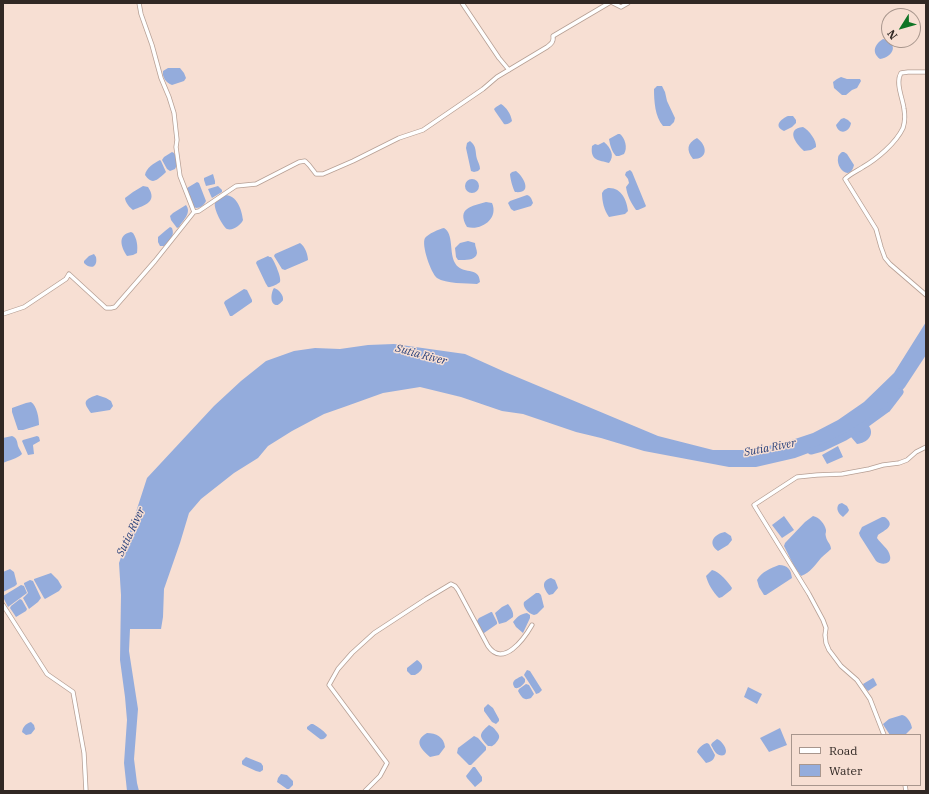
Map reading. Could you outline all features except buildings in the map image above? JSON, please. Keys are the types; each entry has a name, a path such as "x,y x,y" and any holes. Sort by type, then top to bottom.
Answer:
{"street":[{"path":"139,3 161,78 174,113 177,140 176,147 180,176 194,212"},
{"path":"462,3 498,58 510,70"},
{"path":"3,314 24,307 66,279 70,274 106,308 115,307 155,261 194,212 199,211 236,186 256,184 299,162 305,161 316,174 323,174 353,161 398,138 423,130 498,77 547,47 552,43 552,36 609,3"},
{"path":"613,3 621,7 628,3"},
{"path":"926,72 901,73 899,76 899,83 905,120 903,128 890,147 845,179 876,229 885,258 926,295"},
{"path":"884,734 870,699 857,680 842,666 829,650 826,643 826,628 823,620 809,594 754,505 797,477 842,474 899,463 907,460 916,452 926,447"},
{"path":"366,791 380,776 387,763 329,685 338,669 352,653 374,633 452,584 458,590 488,646 494,653 499,655 508,652 524,638 532,625"},
{"path":"3,605 47,674 73,692 84,753 86,791"}],"water":[{"path":"881,41 881,48 893,48 889,56 880,59 877,56 875,48"},
{"path":"168,68 180,68 186,78 184,81 172,85 168,83 164,78 163,71"},
{"path":"841,77 847,79 860,79 861,81 857,88 846,95 842,95 834,88 833,82"},
{"path":"657,86 662,86 675,118 674,122 670,126 663,126 658,118 654,89"},
{"path":"501,104 508,111 512,121 507,124 504,124 494,109"},
{"path":"788,116 793,116 796,123 784,131 779,127 779,123"},
{"path":"844,118 851,123 849,129 842,132 839,131 836,125 841,119"},
{"path":"803,127 814,139 816,147 811,150 804,151 795,141 793,134 794,131"},
{"path":"620,134 623,138 626,149 624,154 616,156 611,148 609,139"},
{"path":"697,138 703,144 705,151 702,157 693,159 689,153 689,144"},
{"path":"470,141 475,147 480,168 478,171 474,172 471,171 466,148 467,143"},
{"path":"604,142 609,147 612,155 609,163 596,159 592,155 592,146"},
{"path":"172,152 175,155 177,163 175,169 170,171 167,169 162,160"},
{"path":"842,152 847,154 854,165 852,170 847,173 841,169 838,162 838,157"},
{"path":"160,160 166,172 157,180 152,181 145,175 146,172 151,166"},
{"path":"630,170 646,206 638,210 636,210 632,205 626,187 629,183 625,175 626,172"},
{"path":"516,171 522,177 525,184 524,190 521,192 515,192 511,181 510,174"},
{"path":"213,174 215,184 206,186 204,178"},
{"path":"469,179 475,179 479,183 479,189 475,193 469,193 465,189 465,183"},
{"path":"197,182 199,183 206,201 202,206 196,208 193,206 187,188"},
{"path":"143,186 148,187 151,192 151,200 133,210 128,205 125,198"},
{"path":"218,186 222,192 212,198 208,189"},
{"path":"608,188 613,188 620,192 625,199 628,211 625,214 609,217 607,214 602,193"},
{"path":"225,195 236,200 243,220 232,229 227,229 223,225 215,205 219,198"},
{"path":"527,195 533,203 531,206 514,211 511,209 508,203 510,201"},
{"path":"486,202 492,203 494,209 491,219 478,227 467,227 463,216 464,212 471,207"},
{"path":"186,205 188,208 187,214 185,219 177,228 170,216"},
{"path":"170,227 173,231 171,238 164,246 160,246 158,237"},
{"path":"444,228 449,235 455,263 462,269 477,274 480,282 477,284 456,283 441,280 437,278 432,271 424,246 425,238"},
{"path":"131,232 136,240 137,253 127,256 123,249 122,239"},
{"path":"468,241 475,243 477,252 476,256 469,260 458,260 456,257 455,248 460,243"},
{"path":"300,243 306,251 308,260 285,270 282,269 274,256 275,254"},
{"path":"94,254 96,257 95,265 91,267 84,263 89,256"},
{"path":"268,256 271,257 274,262 279,273 280,280 278,284 269,287 266,284 256,263 257,261"},
{"path":"274,288 279,291 283,297 283,301 278,305 275,305 272,301 272,292"},
{"path":"244,289 247,290 252,302 230,316 224,303 225,301"},
{"path":"926,322 926,355 905,387 888,407 876,417 859,427 867,425 871,429 867,440 857,444 851,437 853,432 858,428 822,448 795,458 756,467 729,467 644,451 576,432 523,414 502,411 461,397 420,387 383,393 324,414 292,431 268,446 258,458 234,473 201,499 189,513 164,589 161,629 130,629 129,651 138,709 134,759 139,791 127,791 124,763 127,720 120,660 121,595 119,563 147,478 214,406 241,381 266,361 294,351 315,348 340,349 368,345 394,344 465,354 658,436 713,450 752,450 789,441 813,433 838,420 864,402 894,373"},
{"path":"97,395 111,401 113,406 110,410 91,413 86,402"},
{"path":"31,402 36,409 39,425 18,430 12,408"},
{"path":"12,436 15,438 22,454 3,463 3,438"},
{"path":"37,436 39,437 40,441 33,445 34,454 28,455 22,441"},
{"path":"838,446 843,457 827,464 822,455"},
{"path":"842,503 847,506 849,510 843,517 837,510 839,504"},
{"path":"784,516 794,530 782,538 772,525"},
{"path":"813,516 819,519 824,525 826,537 831,549 810,571 801,576 784,546 785,543 805,522"},
{"path":"885,517 888,520 890,525 878,535 877,538 887,549 890,556 890,561 884,564 876,561 859,533 862,527"},
{"path":"725,532 731,536 732,540 728,545 718,551 713,545 713,539"},
{"path":"779,565 788,568 792,578 764,595 757,580 764,573"},
{"path":"10,569 14,572 17,584 3,592 3,572"},
{"path":"712,570 721,575 732,588 719,598 711,588 706,576"},
{"path":"51,573 62,587 59,591 45,599 34,579"},
{"path":"551,578 555,580 558,588 553,594 549,595 545,590 544,583"},
{"path":"30,580 33,581 41,598 29,609 23,598 28,593 24,583"},
{"path":"21,585 24,586 27,593 8,607 3,596"},
{"path":"536,593 541,595 544,607 534,615 526,610 524,602"},
{"path":"20,599 27,609 16,617 10,608"},
{"path":"508,604 513,612 513,617 506,622 499,624 495,613"},
{"path":"491,612 497,624 483,633 477,621 479,618"},
{"path":"527,613 530,615 530,618 523,633 513,622 522,614"},
{"path":"417,660 420,662 422,668 420,672 415,675 411,675 407,671 407,668"},
{"path":"527,670 530,671 542,690 539,693 536,694 524,675"},
{"path":"522,676 525,679 525,682 519,687 515,688 513,682"},
{"path":"873,678 877,685 868,691 863,684"},
{"path":"526,684 529,685 534,694 531,698 525,699 518,691"},
{"path":"748,687 762,694 757,704 744,697"},
{"path":"488,704 493,708 499,719 496,724 492,722 484,711 484,708"},
{"path":"902,715 906,717 912,728 906,734 889,734 883,724 889,719"},
{"path":"31,722 35,729 31,734 26,735 22,732 23,729"},
{"path":"311,724 319,727 327,735 326,737 320,739 307,729 307,727"},
{"path":"489,725 495,730 499,737 492,746 488,746 481,738 481,733"},
{"path":"780,728 787,745 769,752 760,738"},
{"path":"427,733 436,735 443,741 445,747 439,755 430,757 421,748 419,742 420,739"},
{"path":"474,736 478,738 486,747 486,750 471,765 469,765 457,753 458,748"},
{"path":"717,739 722,742 725,748 726,753 724,755 717,754 711,745"},
{"path":"707,743 715,755 712,760 706,763 697,752 701,746"},
{"path":"246,757 261,763 263,770 260,772 256,771 243,765 242,761"},
{"path":"473,767 475,767 482,777 482,781 475,787 466,776"},
{"path":"281,774 287,775 293,781 293,785 289,789 277,782"}],"waterway":[{"name":"Sutia River","path":"811,451 822,448 845,437 869,422 887,409 900,392"}]}
